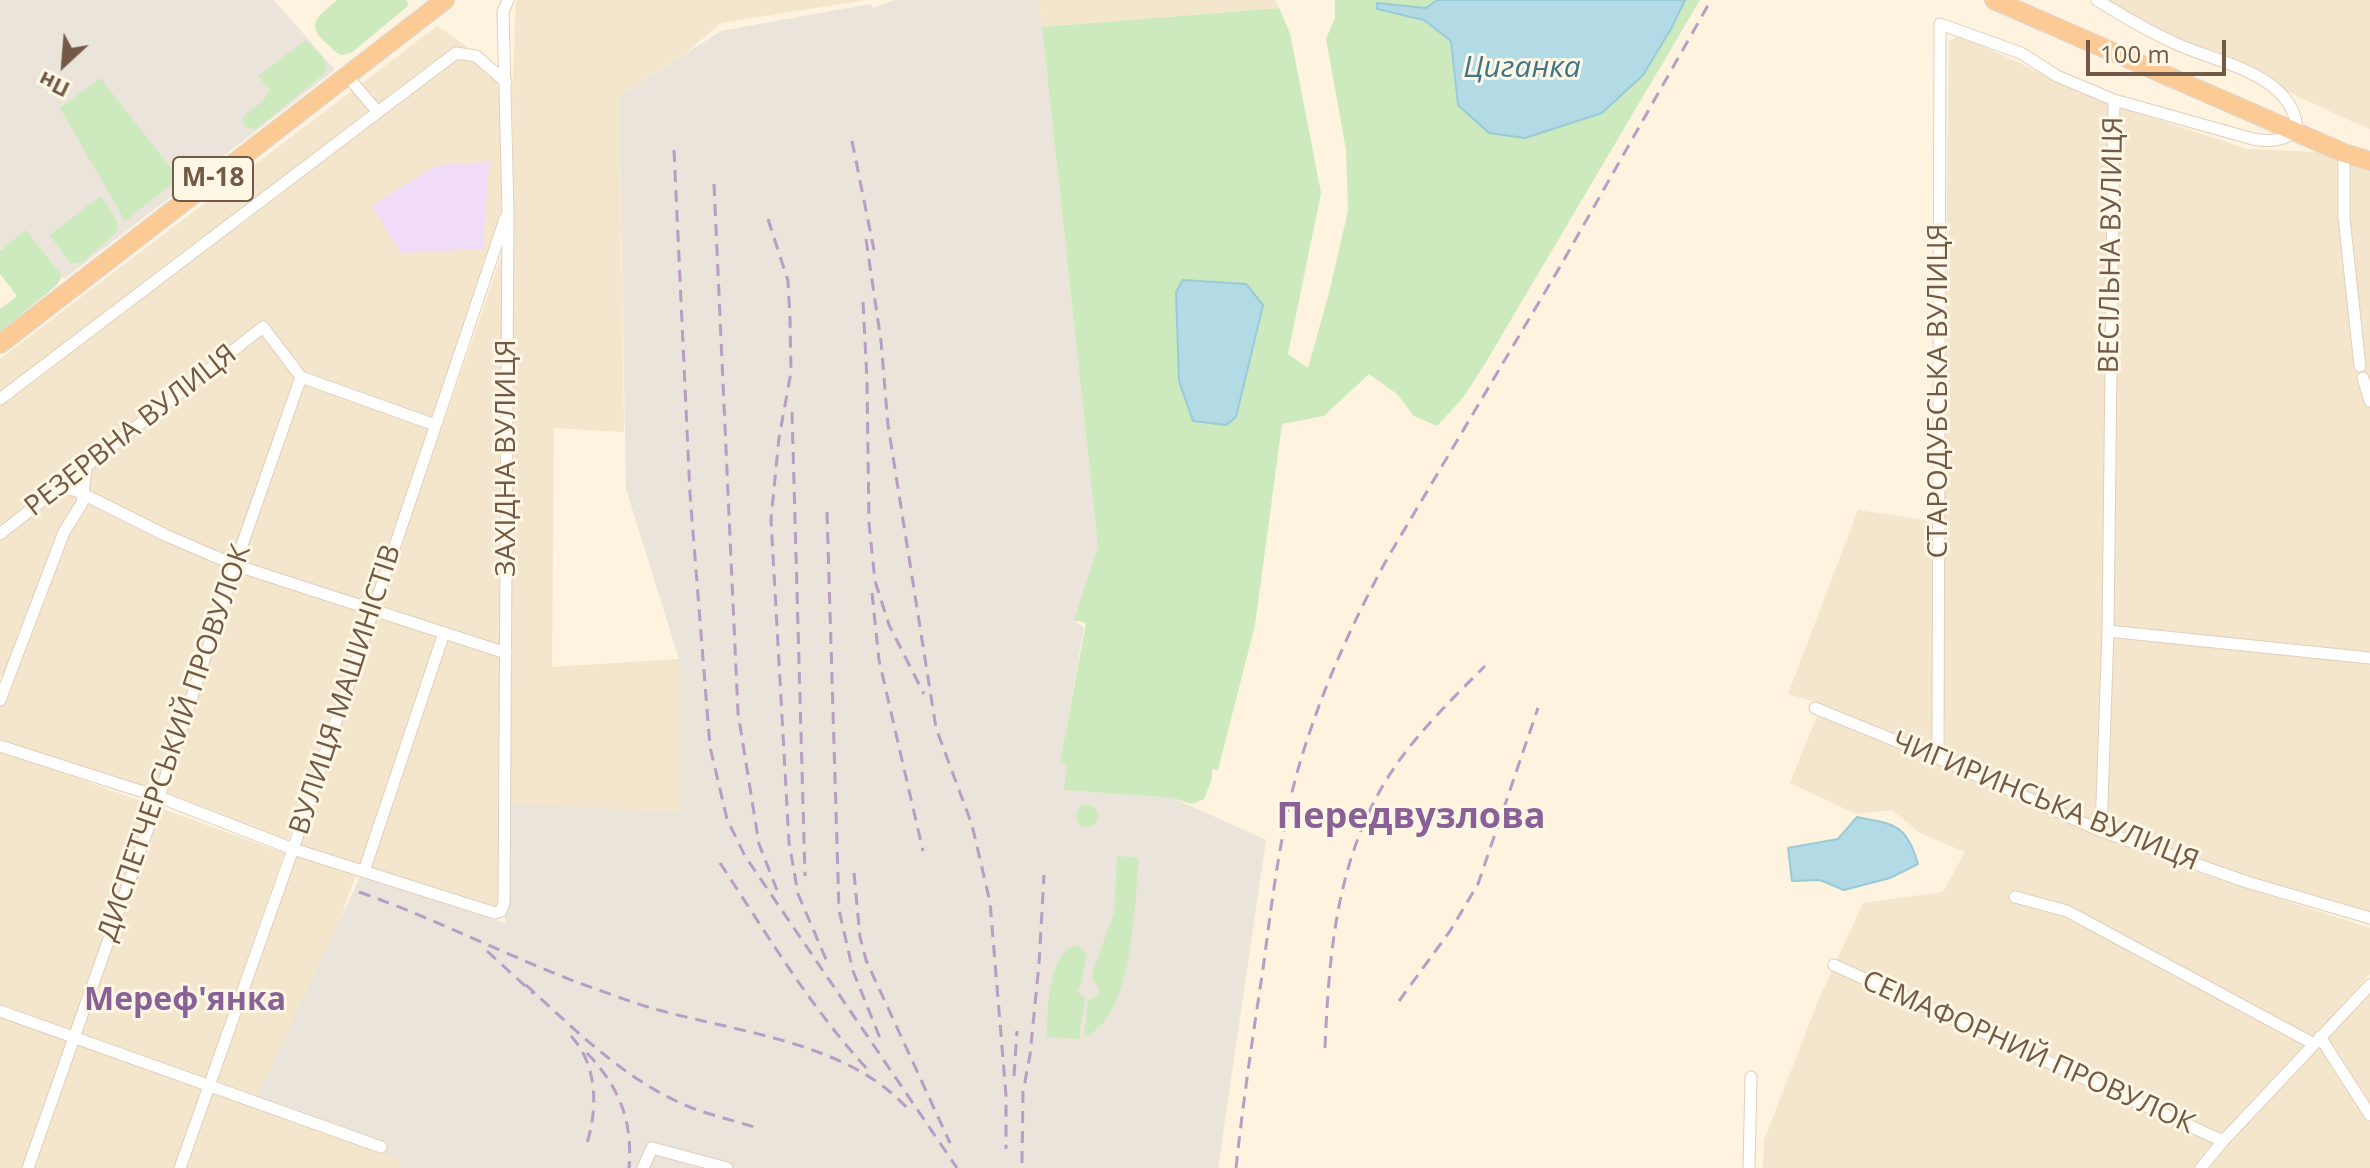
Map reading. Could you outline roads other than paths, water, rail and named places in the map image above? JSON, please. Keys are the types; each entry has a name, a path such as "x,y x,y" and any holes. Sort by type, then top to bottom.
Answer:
{"highway":[{"name":"М-18","path":"0,344 445,0"},
{"path":"1994,0 2344,153 2370,161"}],"street":[{"name":"ЗАХІДНА ВУЛИЦЯ","path":"364,871 495,913 501,911 504,903 508,211 503,12 508,0"},
{"path":"2097,0 2181,47 2235,65 2269,83 2286,100 2297,119 2297,131"},
{"name":"СТАРОДУБСЬКА ВУЛИЦЯ","path":"1938,758 1940,24 2021,53 2057,76 2114,100"},
{"path":"0,399 456,53 476,56 506,82"},
{"path":"347,76 378,112"},
{"name":"ВЕСІЛЬНА ВУЛИЦЯ","path":"2101,831 2108,631 2114,100 2253,139 2277,140 2297,131"},
{"path":"2344,153 2344,218 2361,372 2370,401"},
{"name":"ВУЛИЦЯ МАШИНІСТІВ","path":"180,1168 293,849 371,609 508,211"},
{"name":"РЕЗЕРВНА ВУЛИЦЯ","path":"0,534 263,327 301,377"},
{"path":"301,377 435,425"},
{"name":"ДИСПЕТЧЕРСЬКИЙ ПРОВУЛОК","path":"28,1168 159,797 301,377"},
{"path":"0,700 4,681 64,532 82,503 86,468"},
{"path":"58,489 75,490 165,535 235,565 506,653"},
{"path":"2108,631 2370,658"},
{"path":"0,746 159,797 293,849 364,871 444,633"},
{"name":"ЧИГИРИНСЬКА ВУЛИЦЯ","path":"1815,708 1938,758 2101,831 2247,882 2370,918"},
{"path":"2015,897 2067,911 2317,1041 2370,1115"},
{"name":"СЕМАФОРНИЙ ПРОВУЛОК","path":"1834,965 2223,1141"},
{"path":"2201,1168 2370,985"},
{"path":"0,1011 381,1147"},
{"path":"1749,1168 1751,1077"},
{"path":"643,1168 652,1148 727,1168"}],"water":[{"name":"Циганка","path":"1437,0 1685,0 1643,75 1602,113 1525,138 1489,133 1458,105 1451,41 1424,20 1377,9 1377,3 1426,8"},
{"path":"1183,280 1246,284 1263,305 1236,417 1226,425 1193,421 1179,381 1176,292"},
{"path":"1857,817 1898,828 1909,841 1918,864 1890,878 1844,890 1820,880 1792,881 1788,848 1838,839"}],"railway":[{"path":"1236,1168 1282,841 1299,766 1327,686 1387,559 1561,265 1711,0"},
{"path":"852,141 874,250"},
{"path":"674,150 690,494 710,747 727,819 745,856 957,1168"},
{"path":"714,184 738,713 759,844 777,890"},
{"path":"768,219 788,281 790,319 791,372 779,438 771,519 789,842 798,894 828,964"},
{"path":"866,239 881,341 888,425 936,728 972,825 990,902 1006,1095 1006,1149"},
{"path":"863,302 869,523 875,581 889,625 924,694"},
{"path":"792,412 805,876"},
{"path":"827,512 839,910 853,971 882,1043"},
{"path":"872,593 879,660 923,851"},
{"path":"1325,1048 1329,979 1338,911 1356,845 1369,813 1385,782 1407,751 1431,721 1485,666"},
{"path":"1399,1001 1450,931 1478,884 1538,708"},
{"path":"720,863 809,997 870,1072"},
{"path":"854,873 860,937 866,960 950,1143"},
{"path":"1022,1163 1023,1092 1039,964 1044,875"},
{"path":"359,892 551,972 622,998 681,1016 786,1041 820,1053 882,1085 907,1108"},
{"path":"487,951 534,994"},
{"path":"526,985 596,1048 653,1089 694,1109 757,1128"},
{"path":"1014,1076 1017,1031"},
{"path":"571,1036 587,1061 593,1090 592,1120 585,1149"},
{"path":"587,1053 608,1079 622,1105 629,1135 629,1168"}],"district":[{"name":"Передвузлова","path":"1411,818"},
{"name":"Мереф'янка","path":"185,1001"}]}
